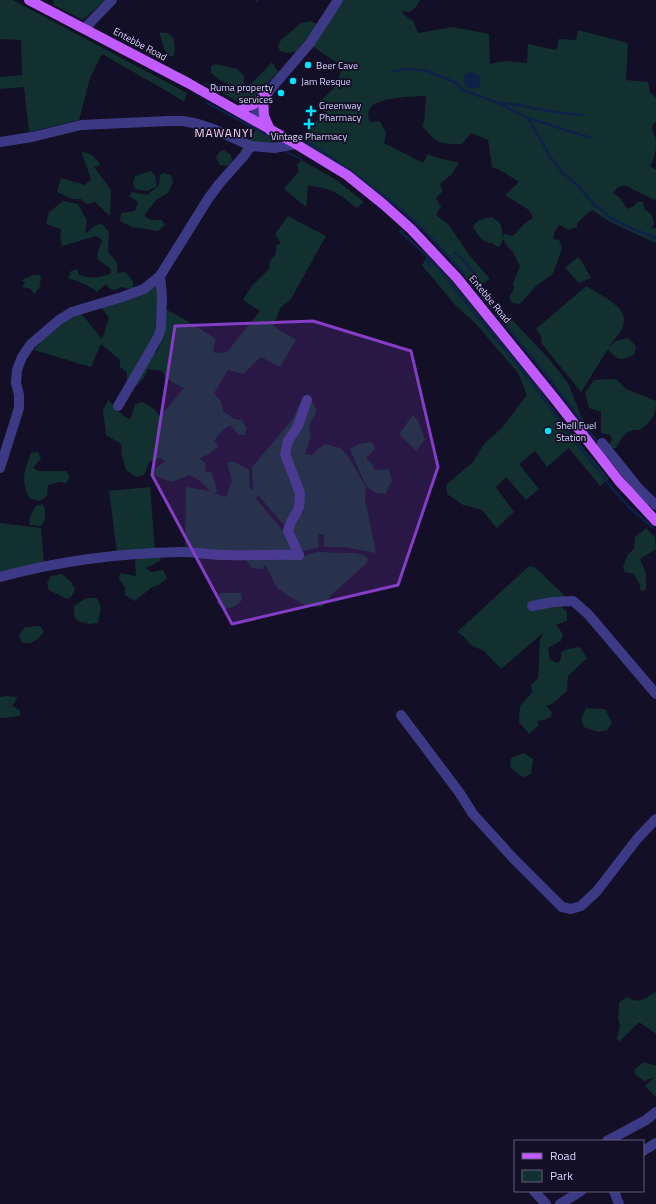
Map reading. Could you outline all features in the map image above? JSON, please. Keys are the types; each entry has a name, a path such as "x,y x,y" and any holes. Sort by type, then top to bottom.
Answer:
{"main road":[{"name":"Entebbe Road","path":"29,0 85,28 238,111 296,144 352,179 405,224 457,278 619,481 656,522"},
{"path":"238,111 254,104 266,95"},
{"path":"266,95 264,116 270,130"}],"street":[{"path":"85,28 112,0"},
{"path":"252,119 266,95 310,43 338,0"},
{"path":"0,142 32,137 81,125 183,121 216,130 250,146 274,148 296,144"},
{"path":"0,468 19,408 19,395 16,383 17,370 22,357 31,344 46,329 72,312 144,289 160,276 208,199 243,157 250,146"},
{"path":"118,406 155,343 161,328 162,296 160,276"},
{"path":"0,577 42,567 96,558 140,553 182,552 225,555 299,555 288,531 299,508 300,493 285,454 288,442 298,426 307,400"},
{"path":"602,443 639,489 656,505"},
{"path":"532,606 553,602 573,601 588,614 656,694"},
{"path":"400,715 459,792 473,814 512,857 562,906 571,909 581,906 598,891 637,839 656,819"},
{"path":"609,1140 646,1120 656,1112"},
{"path":"644,1150 656,1143"},
{"path":"535,1192 546,1204"},
{"path":"560,1204 579,1192"},
{"path":"614,1192 619,1204"}],"highlighted area":[{"path":"313,321 411,351 438,467 398,585 232,624 152,475 175,326"}],"green space":[{"path":"0,0 13,0 187,93 184,102 102,54 90,78 79,120 29,132 24,87 0,89 0,77 22,75 21,40 0,39"},
{"path":"53,0 105,0 83,20 54,5"},
{"path":"342,0 420,0 416,7 410,12 402,11 403,14 413,21 418,33 453,27 489,34 490,64 506,61 527,63 528,44 556,50 559,39 576,40 578,30 628,43 626,80 648,82 650,92 656,98 656,122 653,124 652,130 656,137 656,147 650,166 656,170 656,197 655,200 624,185 617,188 613,193 619,197 627,209 634,206 637,202 643,202 645,210 652,215 654,224 651,228 656,229 656,243 612,223 592,210 577,223 577,227 569,230 559,225 555,231 553,239 559,240 562,248 553,274 536,286 520,304 512,303 509,297 514,289 513,283 520,266 513,252 503,239 500,246 497,247 492,243 486,242 479,236 473,227 481,219 492,217 501,224 503,238 504,234 513,236 525,223 533,218 529,210 505,195 519,182 500,170 492,167 488,140 471,133 462,144 448,144 443,143 431,136 422,126 424,122 426,96 397,98 381,101 375,104 369,110 369,119 370,122 380,121 386,133 384,143 423,163 428,154 434,157 459,163 452,174 440,184 443,191 436,198 441,207 436,215 449,225 470,256 490,279 475,289 432,238 413,219 345,169 300,140 325,112 318,103 334,88 343,67 312,46"},
{"path":"311,21 316,24 314,29 296,52 286,53 280,51 278,46 281,40 301,23"},
{"path":"159,33 168,34 173,38 175,46 174,55 170,57 167,55"},
{"path":"272,62 278,72 250,102 244,105 202,82 234,90 243,89 252,83"},
{"path":"216,64 237,69 244,76 244,85 238,88 221,81 211,73 211,66"},
{"path":"256,129 277,141 277,143 248,142"},
{"path":"224,150 231,155 232,161 228,166 220,165 216,158 219,152"},
{"path":"81,151 92,155 101,165 94,167 111,190 110,216 95,202 86,204 81,199 72,199 57,192 61,178 85,185 91,179"},
{"path":"301,160 335,179 364,202 357,208 334,192 323,188 308,186 306,207 284,189 299,171 297,165"},
{"path":"151,171 155,175 157,186 147,191 135,189 133,184 135,176"},
{"path":"164,173 171,175 173,182 168,193 156,200 144,216 151,220 162,220 165,225 158,231 132,227 120,221 121,213 135,211 138,202 129,196 132,192 147,195 159,185 160,175"},
{"path":"63,201 78,204 87,221 85,234 96,225 102,224 109,232 108,252 117,263 118,273 126,272 133,282 133,288 156,281 159,316 153,337 144,357 157,352 162,341 165,331 165,315 163,308 186,320 216,339 213,352 227,352 260,311 243,300 251,287 269,269 270,261 276,254 276,245 281,244 275,234 288,216 326,236 291,299 281,307 273,326 296,340 280,367 261,357 243,374 228,370 214,393 221,401 223,411 234,419 242,420 247,429 244,435 239,435 230,425 220,433 214,441 217,443 218,447 207,455 199,458 206,464 205,471 212,473 217,491 214,493 226,497 232,481 227,462 235,462 249,470 250,488 253,490 252,467 292,420 300,404 308,396 317,410 309,426 311,436 305,454 313,455 325,444 340,448 348,456 366,487 365,499 376,553 344,547 324,547 324,534 318,535 319,547 303,551 298,548 291,532 300,511 303,514 304,510 301,507 297,507 287,529 258,495 256,499 287,535 297,558 316,552 354,553 364,555 368,559 367,563 332,594 322,607 306,606 277,588 265,565 262,569 252,568 246,560 185,549 186,487 210,491 199,480 189,475 172,482 153,475 154,469 165,462 160,458 149,462 144,475 136,477 126,470 122,456 121,444 106,435 103,410 108,400 116,410 130,420 135,404 142,402 154,409 160,417 184,388 168,379 162,371 148,369 143,379 135,387 127,387 127,372 120,367 120,360 101,344 91,367 34,350 50,332 80,312 102,339 109,318 101,307 132,288 129,289 121,287 115,290 110,289 106,284 97,292 85,284 68,278 71,271 77,269 79,275 88,277 99,277 111,273 110,268 97,259 102,240 96,236 59,247 62,245 60,240 61,229 46,224 49,212"},
{"path":"428,255 454,284 538,387 566,427 609,479 600,486 569,448 547,467 535,451 519,464 539,489 526,500 506,477 496,487 514,512 497,528 482,510 463,505 447,494 446,485 473,462 484,444 502,428 527,395 518,373 476,324 456,306 422,265"},
{"path":"578,257 591,278 579,283 565,268"},
{"path":"33,275 41,275 40,286 35,294 31,289 22,287 25,283 22,280"},
{"path":"586,286 611,301 617,306 624,317 622,329 609,347 616,341 628,338 636,346 634,355 622,359 616,358 608,349 581,392 542,344 541,336 536,329"},
{"path":"505,312 549,359 568,383 584,423 498,317"},
{"path":"616,379 626,389 656,401 656,406 654,414 648,423 640,430 631,431 625,434 616,448 610,449 609,446 612,439 610,435 601,433 601,412 589,408 585,393 594,380"},
{"path":"413,415 418,421 425,439 416,451 399,434"},
{"path":"372,442 375,449 366,458 373,465 374,470 389,469 392,481 385,494 376,493 366,486 350,449 359,444"},
{"path":"38,452 41,458 33,468 39,471 66,471 70,477 66,483 59,482 48,485 47,496 40,501 29,498 24,481 25,471 31,453"},
{"path":"150,487 155,550 161,556 160,561 146,568 151,572 163,570 167,578 159,585 152,587 135,601 125,595 125,588 119,578 120,573 136,576 135,560 141,552 117,553 109,491"},
{"path":"43,504 45,515 43,523 41,526 30,525 29,518 36,506"},
{"path":"0,523 41,528 44,563 0,573"},
{"path":"646,528 655,537 656,549 640,559 646,573 646,590 641,591 634,574 625,572 623,567 628,554 634,549 635,537"},
{"path":"529,566 534,567 539,571 567,598 559,604 567,612 567,621 556,625 563,634 561,641 548,648 550,660 558,663 561,659 561,652 580,647 587,658 568,676 567,691 552,704 546,706 552,712 551,717 537,721 539,725 529,734 519,722 520,706 532,693 531,685 538,678 540,640 544,632 501,669 484,651 471,645 457,632"},
{"path":"62,574 71,582 75,590 71,597 67,599 49,590 47,583 51,576"},
{"path":"220,593 241,593 242,600 234,607 223,609 217,603"},
{"path":"86,598 97,598 101,607 98,623 89,624 78,621 74,616 74,606"},
{"path":"40,626 44,632 36,640 31,643 21,642 19,635 25,627"},
{"path":"0,697 18,697 12,706 20,710 20,715 0,718"},
{"path":"586,708 605,709 612,723 607,730 598,732 584,727 581,719"},
{"path":"524,753 533,759 531,774 524,777 519,775 510,767 511,758"},
{"path":"655,992 656,1034 639,1022 619,1042 617,1038 620,1027 618,1019 619,1003 626,997 638,1001"},
{"path":"644,1062 656,1066 656,1097 645,1086 655,1077 644,1081 635,1074 635,1069"}],"water":[{"path":"470,72 481,77 479,87 469,88 465,85 464,75"}],"waterway":[{"path":"393,71 408,69 427,71 457,83 461,89 498,103 528,118 591,138"},
{"path":"207,103 278,141 277,144"},
{"path":"500,103 582,115"},
{"path":"528,118 551,158 563,173 578,186 593,203 612,219 656,238"},
{"path":"302,139 348,169 402,210 430,236 464,274"},
{"path":"283,150 301,159"},
{"path":"400,231 430,259 428,263 430,267"},
{"path":"455,253 463,259 473,272"},
{"path":"430,259 530,380 574,440 613,489 629,507 652,527"},
{"path":"473,285 547,376 599,444"}],"place":[{"name":"Beer Cave","path":"308,65"},
{"name":"Jam Resque","path":"293,81"},
{"name":"Ruma property services","path":"281,93"},
{"name":"Greenway Pharmacy","path":"311,111"},
{"name":"Vintage Pharmacy","path":"309,124"},
{"name":"Shell Fuel Station","path":"548,431"}],"district":[{"name":"MAWANYI","path":"224,132"}]}
